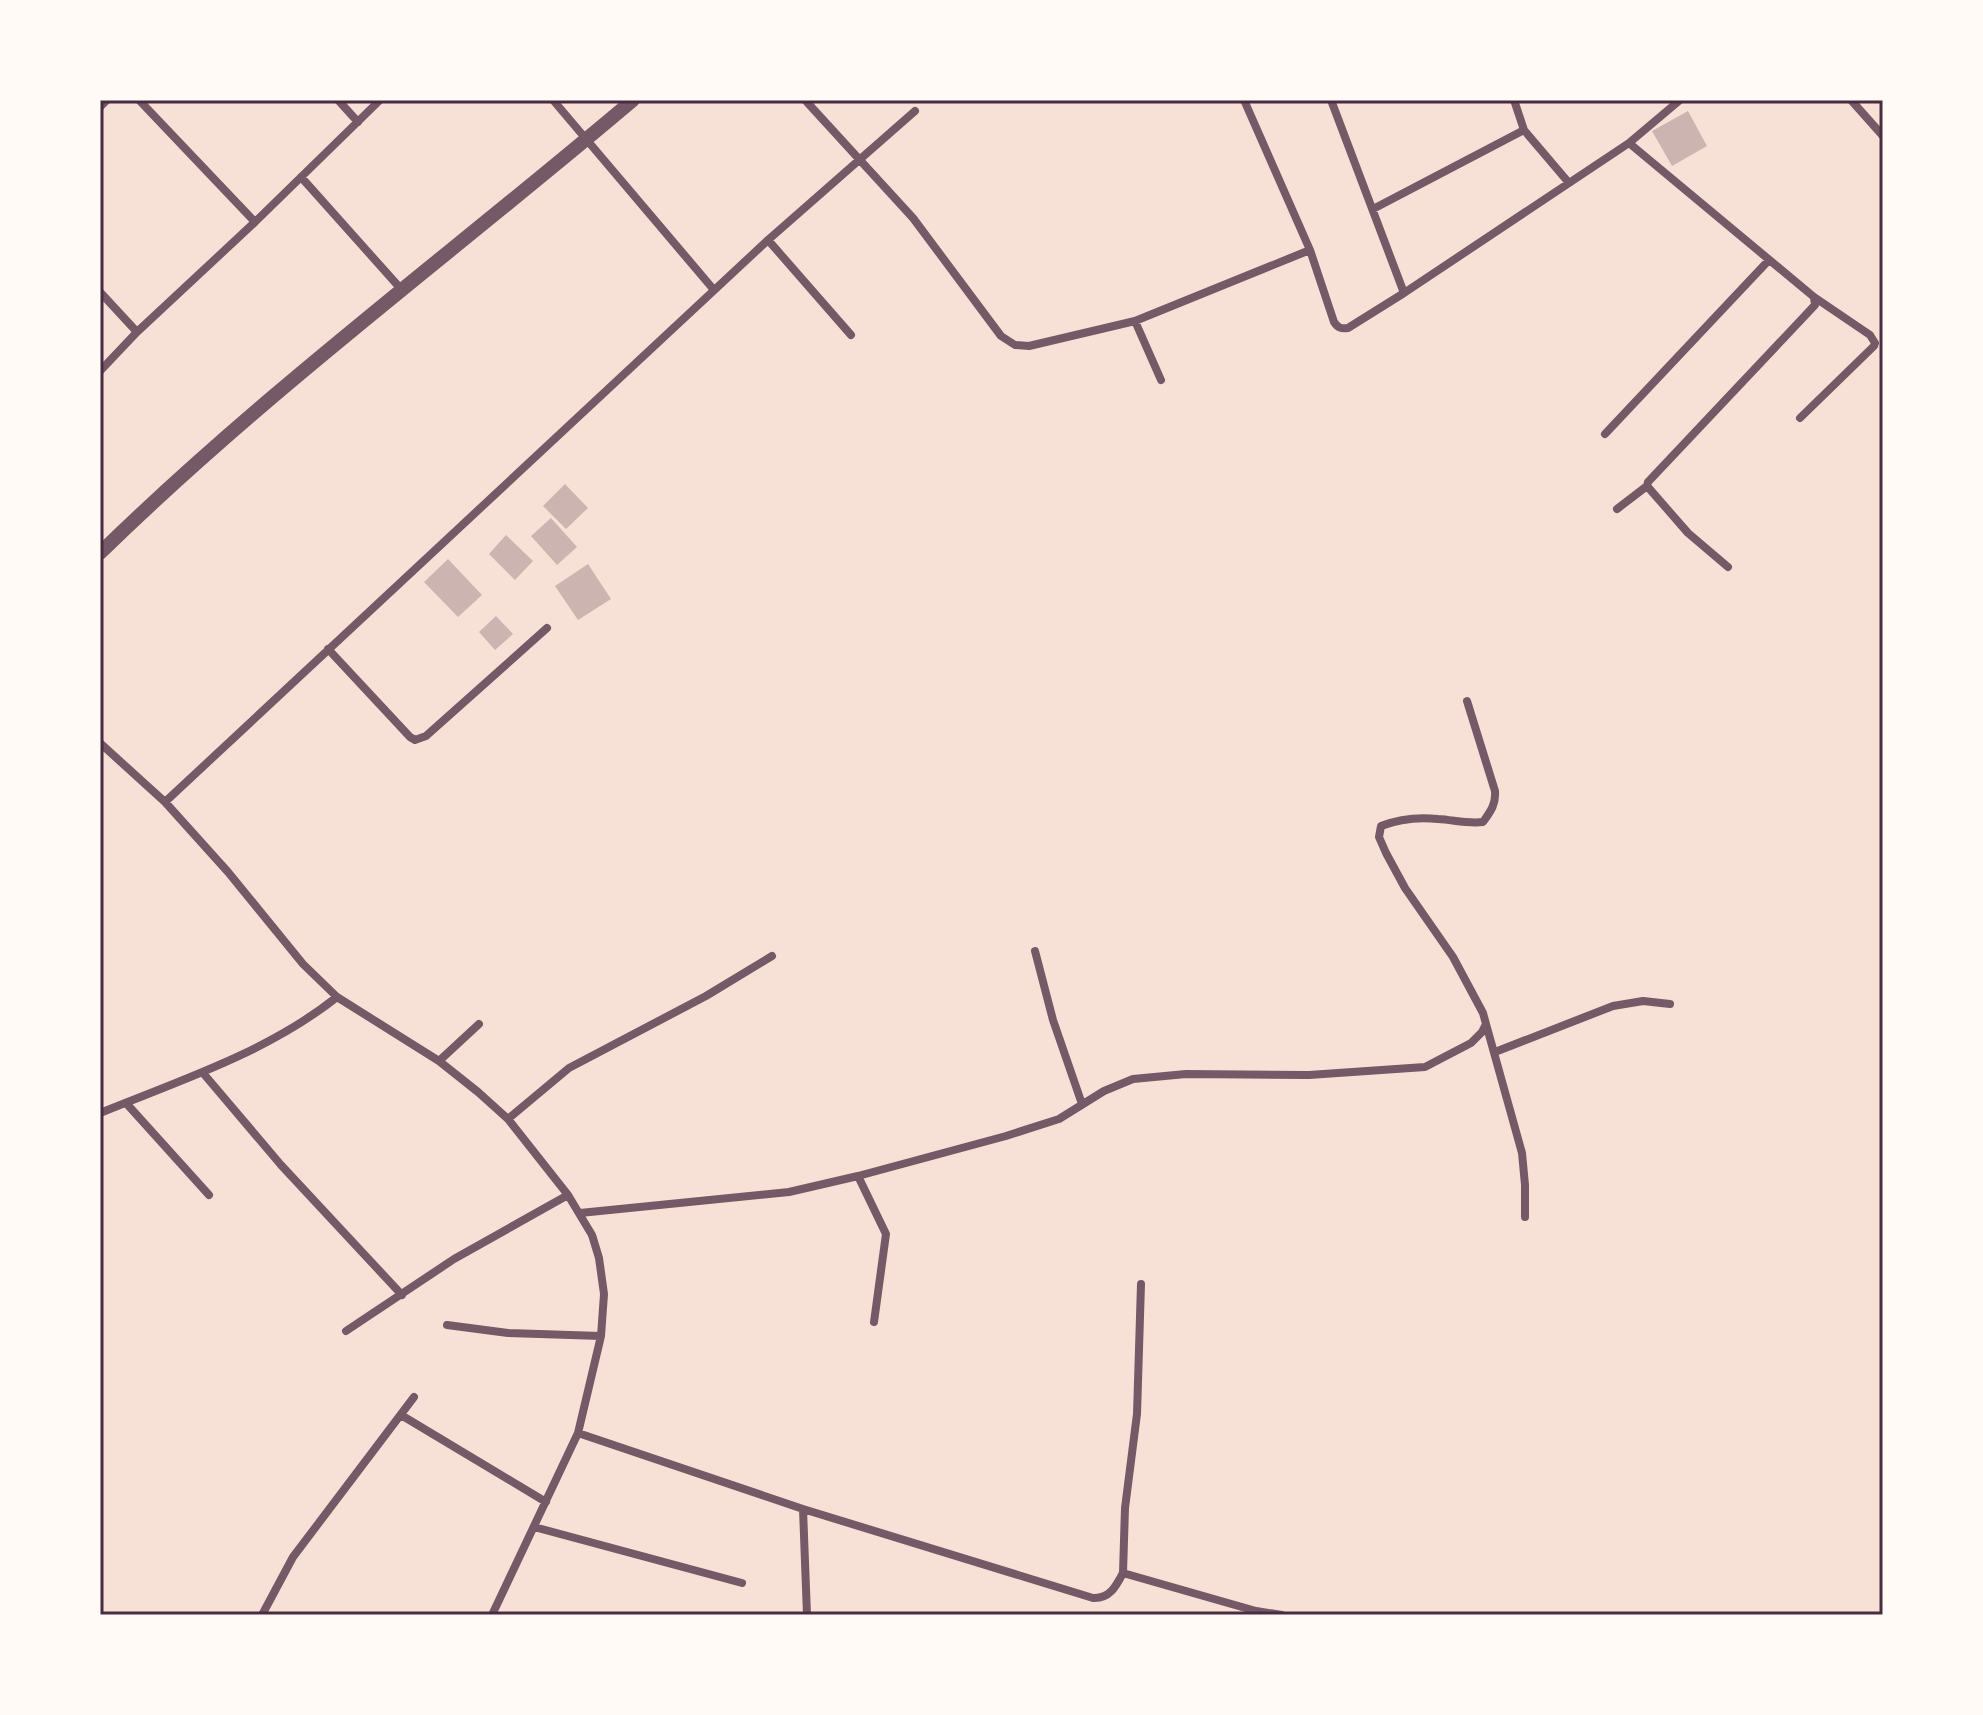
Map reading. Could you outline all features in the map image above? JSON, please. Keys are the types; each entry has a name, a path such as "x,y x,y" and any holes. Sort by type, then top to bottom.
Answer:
{"street":[{"path":"100,107 107,100"},
{"path":"139,100 255,222"},
{"path":"338,100 358,122"},
{"path":"100,371 380,100"},
{"path":"553,100 714,290"},
{"path":"100,553 279,391 633,100"},
{"path":"805,100 913,218 1001,336 1015,345 1029,346 1135,321 1310,250"},
{"path":"1244,100 1310,250 1334,322 1337,327 1348,328 1629,143 1680,100"},
{"path":"1331,100 1404,293"},
{"path":"1514,100 1524,130 1569,183"},
{"path":"1851,100 1883,136"},
{"path":"165,802 768,240 915,111"},
{"path":"1373,209 1524,130"},
{"path":"1629,143 1814,297 1870,335 1875,345 1800,418"},
{"path":"301,177 401,289"},
{"path":"768,240 851,335"},
{"path":"1605,434 1769,260"},
{"path":"100,292 137,332"},
{"path":"1617,509 1647,486 1815,305 1814,297"},
{"path":"1135,321 1161,380"},
{"path":"1647,486 1688,533 1728,567"},
{"path":"328,649 415,740 426,736 547,628"},
{"path":"1467,701 1495,791 1496,803 1490,813 1483,822 1474,823 1434,818 1395,820 1381,826 1379,837 1405,888 1453,957 1483,1013 1522,1153 1525,1217"},
{"path":"100,743 165,802 228,872 303,964 337,997 439,1061 508,1119 568,1195 592,1235 604,1294 601,1336 578,1433 492,1615"},
{"path":"1035,951 1053,1020 1082,1104"},
{"path":"508,1119 569,1068 706,996 772,956"},
{"path":"100,1113 203,1073 245,1053 319,1012 337,997"},
{"path":"1495,1052 1613,1006 1643,1001 1670,1004"},
{"path":"439,1061 479,1024"},
{"path":"580,1213 789,1192 858,1176 1059,1119 1104,1091 1133,1079 1186,1074 1309,1075 1425,1067 1471,1043 1486,1024"},
{"path":"203,1073 281,1165 402,1295"},
{"path":"126,1103 209,1195"},
{"path":"858,1176 886,1234 874,1322"},
{"path":"346,1331 454,1259 568,1195"},
{"path":"578,1433 803,1509 1100,1599 1112,1592 1123,1573 1125,1508 1137,1414 1141,1284"},
{"path":"447,1325 508,1333 601,1336"},
{"path":"262,1615 293,1557 414,1397"},
{"path":"401,1415 546,1502"},
{"path":"803,1509 807,1615"},
{"path":"534,1527 742,1583"},
{"path":"1123,1573 1256,1611 1282,1615"}],"building":[{"path":"1688,111 1707,146 1672,166 1652,131"},
{"path":"565,484 588,508 566,529 543,506"},
{"path":"551,518 577,547 557,565 531,536"},
{"path":"506,535 533,561 515,580 489,554"},
{"path":"448,559 482,595 458,617 424,582"},
{"path":"588,564 611,599 578,620 555,586"},
{"path":"496,616 513,634 495,650 479,632"}]}
